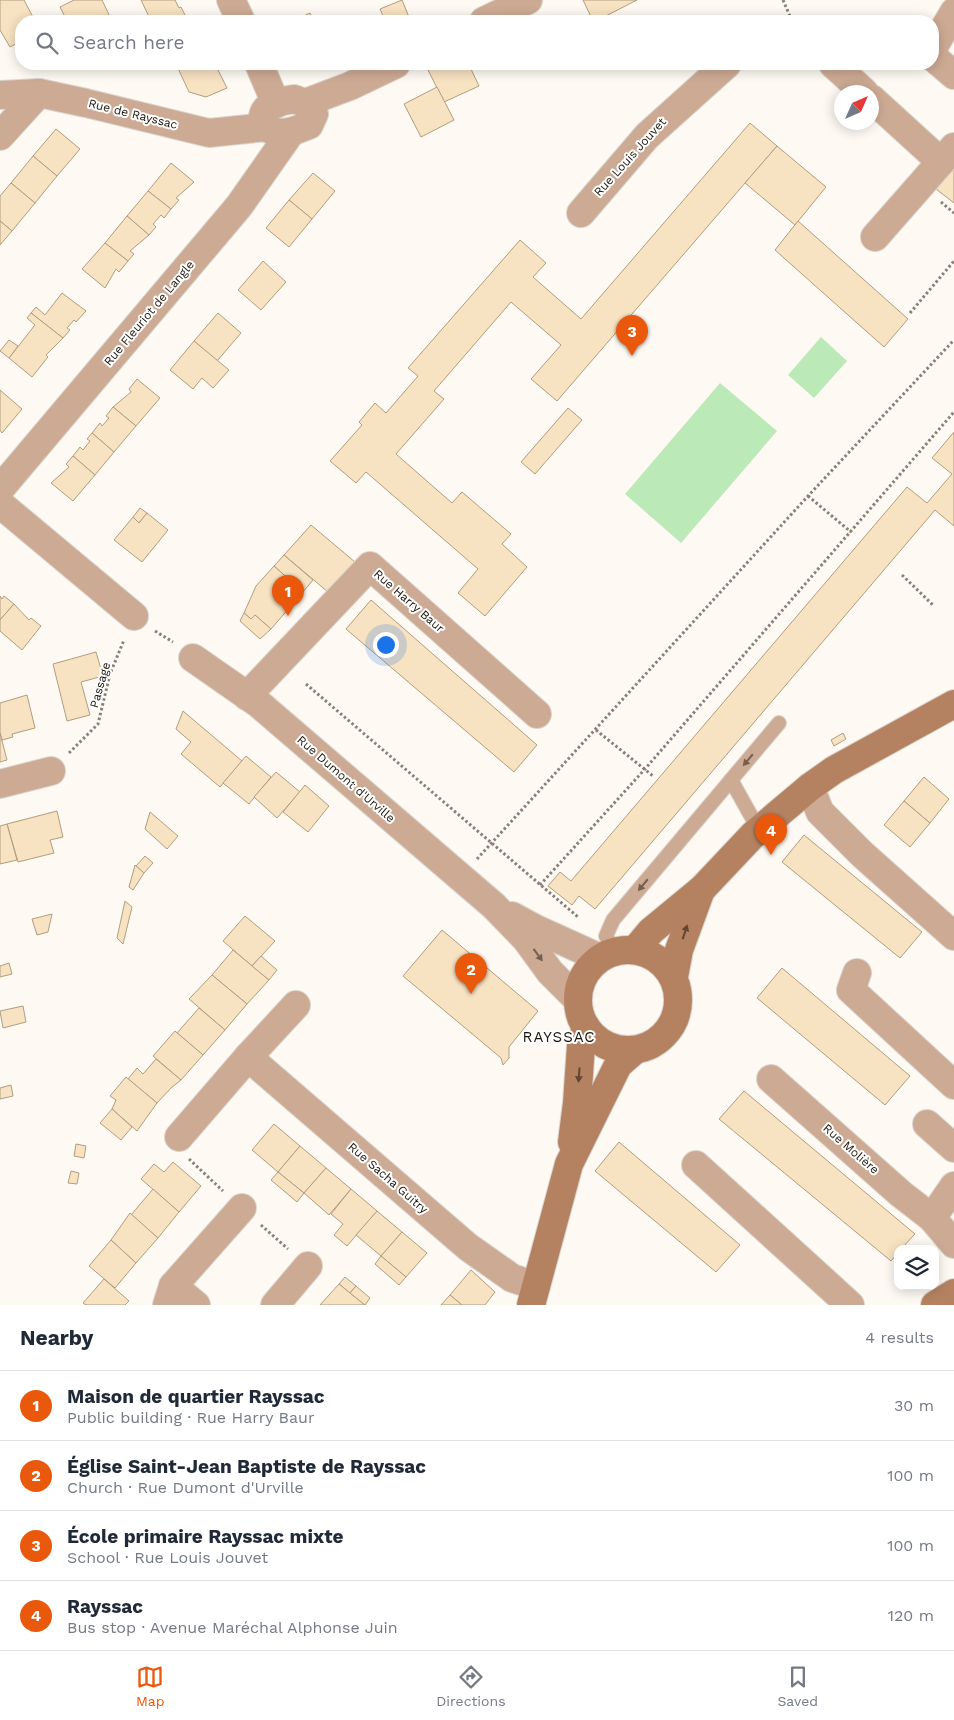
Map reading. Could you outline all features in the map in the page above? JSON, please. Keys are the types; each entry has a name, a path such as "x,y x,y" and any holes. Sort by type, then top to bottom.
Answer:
{"street":[{"path":"231,0 238,15"},
{"path":"497,15 528,0"},
{"path":"939,38 954,12"},
{"path":"939,62 954,75"},
{"path":"261,70 278,121"},
{"name":"Rue de Rayssac","path":"0,95 39,93 208,132 278,121 294,99 306,102 350,86 383,70"},
{"name":"Rue Louis Jouvet","path":"581,213 647,136 719,70"},
{"path":"840,70 856,85"},
{"path":"0,136 39,93"},
{"path":"875,237 947,155 879,104"},
{"name":"Rue Fleuriot de Langle","path":"0,489 240,206 278,121"},
{"path":"0,504 134,616"},
{"name":"Rue Harry Baur","path":"247,696 370,566 537,714"},
{"name":"Rue Dumont d'Urville","path":"194,658 259,704 494,906 526,939 550,972 578,1000"},
{"path":"614,948 650,954 664,964 674,977 678,992 678,1008 673,1024 663,1037 650,1046 635,1050 620,1050 607,1046 595,1038 586,1027 580,1014 578,1000 583,976 590,966 614,948 651,931 702,889 739,848 759,830 834,770 954,704"},
{"path":"0,784 51,771"},
{"path":"810,788 820,812 862,854 954,936"},
{"path":"674,977 679,950 702,889"},
{"name":"Rue Dumont d'Urville","path":"494,906 536,929 614,948"},
{"path":"857,974 851,990 954,1085"},
{"path":"179,1137 296,1005"},
{"path":"534,1295 569,1164 577,1103 580,1045 586,1027"},
{"path":"569,1164 618,1065 635,1050"},
{"name":"Rue Sacha Guitry","path":"248,1057 468,1247 534,1295"},
{"name":"Rue Molière","path":"771,1079 932,1218 954,1244"},
{"path":"927,1124 954,1148"},
{"path":"696,1165 850,1305"},
{"path":"932,1218 954,1186"},
{"path":"196,1305 170,1296 242,1208"},
{"path":"275,1305 308,1266"},
{"path":"935,1305 954,1293"}],"lane":[{"path":"614,948 613,920 779,723"},
{"path":"731,780 759,830"}],"path":[{"path":"783,0 789,15"},
{"path":"910,313 954,261"},
{"path":"460,877 808,496 954,340"},
{"path":"540,885 645,770 954,412"},
{"path":"808,496 851,532"},
{"path":"902,575 934,606"},
{"path":"134,616 194,658"},
{"name":"Passage","path":"51,771 98,724 110,674 134,616"},
{"path":"306,684 492,842 572,914 614,948"},
{"path":"596,730 653,776"},
{"path":"179,1137 182,1152 308,1266"}],"green space":[{"path":"821,337 847,361 814,398 788,375"},
{"path":"720,383 777,431 681,543 625,494"}],"building":[{"path":"0,0 24,0 32,15 15,15 15,44 10,47 0,30"},
{"path":"74,0 102,0 109,15 64,15 60,7"},
{"path":"141,0 175,0 185,15 148,15"},
{"path":"402,0 408,15 382,15 380,9"},
{"path":"583,0 637,0 608,15 590,15"},
{"path":"179,70 218,70 227,88 206,97 189,92"},
{"path":"428,70 471,70 479,86 444,102"},
{"path":"437,87 454,120 421,137 404,104"},
{"path":"750,123 777,146 557,401 531,379 561,345 511,302 434,391 444,399 396,454 452,503 462,492 511,534 502,544 527,567 485,616 458,593 478,569 366,472 356,483 330,461 362,425 359,422 375,403 386,413 418,376 408,368 520,240 546,263 533,277 581,319"},
{"path":"56,129 80,149 57,176 33,156"},
{"path":"777,146 826,187 795,225 745,183"},
{"path":"33,156 57,176 35,203 11,183"},
{"path":"171,163 194,182 176,198 179,200 171,209 148,191"},
{"path":"954,168 954,203 936,189"},
{"path":"313,173 335,191 312,219 289,200"},
{"path":"11,183 35,203 12,231 0,221 0,196"},
{"path":"148,191 171,209 164,218 161,215 153,224 156,227 149,235 127,216"},
{"path":"289,200 312,219 289,247 266,228"},
{"path":"127,216 149,235 130,251 134,254 128,261 105,243"},
{"path":"0,221 12,231 0,245"},
{"path":"798,221 908,319 884,347 775,250"},
{"path":"105,243 128,261 119,272 116,269 105,288 82,269"},
{"path":"263,261 286,282 261,310 238,290"},
{"path":"62,293 86,311 76,322 74,320 67,328 70,330 63,338 31,313 36,307 45,315"},
{"path":"31,313 63,338 46,355 48,357 32,377 9,358 35,325 27,318"},
{"path":"218,313 241,333 217,361 194,341"},
{"path":"9,340 18,346 9,358 0,351"},
{"path":"194,341 229,370 213,388 202,378 193,389 170,370"},
{"path":"137,379 160,398 136,426 113,407 131,392 129,389"},
{"path":"0,390 22,409 2,433 0,430"},
{"path":"113,407 136,426 114,452 92,433 100,423 102,426 109,418 106,416"},
{"path":"568,408 582,420 535,474 521,462"},
{"path":"954,432 954,526 935,510 595,909 579,896 572,905 548,886 560,872 571,881 907,487 927,503 952,474 932,458"},
{"path":"92,433 114,452 95,475 73,456 80,447 83,450 90,441 87,439"},
{"path":"73,456 95,475 73,501 51,483 69,467 66,464"},
{"path":"140,508 147,513 139,523 133,517"},
{"path":"147,513 168,530 142,562 114,540 133,517 139,523"},
{"path":"311,525 355,562 328,592 284,555"},
{"path":"284,555 313,580 303,592 274,566"},
{"path":"274,566 303,592 271,629 255,615 251,619 244,613 256,586"},
{"path":"0,596 2,599 4,596 14,604 0,620"},
{"path":"371,600 537,745 514,772 346,629"},
{"path":"14,604 29,620 31,618 41,626 22,650 0,631 0,620"},
{"path":"244,613 251,619 255,615 271,629 260,639 240,621"},
{"path":"96,652 103,676 81,682 90,715 67,721 53,664"},
{"path":"27,695 35,728 12,734 13,737 2,740 0,733 0,703"},
{"path":"183,711 242,761 220,787 181,754 191,742 176,729"},
{"path":"0,733 7,760 0,762"},
{"path":"843,733 846,739 834,746 831,740"},
{"path":"246,756 271,777 249,804 223,783"},
{"path":"276,772 300,792 277,818 254,797"},
{"path":"924,777 949,799 930,823 904,801"},
{"path":"305,785 329,806 308,832 283,812"},
{"path":"904,801 930,823 910,847 884,825"},
{"path":"57,811 63,837 50,840 54,853 18,862 7,824"},
{"path":"150,812 178,836 167,849 145,829"},
{"path":"7,824 17,860 0,864 0,826"},
{"path":"804,835 922,932 900,958 782,862"},
{"path":"145,856 153,863 144,873 136,866"},
{"path":"135,865 144,873 133,890 129,887"},
{"path":"125,901 132,907 123,944 117,938"},
{"path":"52,914 48,932 37,935 32,919"},
{"path":"245,916 275,941 252,966 223,941"},
{"path":"442,930 538,1011 509,1047 509,1058 503,1065 501,1058 403,976"},
{"path":"233,950 269,980 247,1004 212,975"},
{"path":"261,956 277,970 269,980 252,966"},
{"path":"9,963 12,974 0,977 0,966"},
{"path":"782,968 910,1076 885,1105 757,998"},
{"path":"212,975 247,1004 225,1030 189,999"},
{"path":"23,1006 26,1022 3,1028 0,1011"},
{"path":"199,1008 225,1030 203,1055 177,1033"},
{"path":"175,1031 203,1055 181,1080 153,1056"},
{"path":"156,1059 181,1080 157,1103 128,1079 137,1068 143,1074"},
{"path":"126,1077 157,1103 137,1131 112,1109 116,1100 110,1096"},
{"path":"11,1085 13,1096 0,1099 0,1088"},
{"path":"744,1091 915,1234 905,1245 894,1245 894,1258 891,1261 719,1119"},
{"path":"112,1109 132,1127 121,1140 100,1123"},
{"path":"274,1124 300,1146 278,1172 252,1150"},
{"path":"619,1142 740,1245 716,1272 595,1171"},
{"path":"76,1144 86,1146 84,1158 74,1156"},
{"path":"300,1146 326,1168 304,1193 278,1172"},
{"path":"173,1162 201,1186 179,1212 141,1179 154,1164 164,1172"},
{"path":"326,1168 351,1189 329,1215 304,1193"},
{"path":"71,1171 79,1173 77,1184 68,1183"},
{"path":"278,1172 304,1193 297,1202 271,1180"},
{"path":"153,1189 179,1212 158,1238 131,1215"},
{"path":"351,1189 377,1211 347,1246 334,1235 343,1224 331,1214"},
{"path":"377,1211 402,1232 381,1256 356,1235"},
{"path":"130,1213 158,1238 136,1263 111,1240"},
{"path":"402,1232 427,1253 406,1277 381,1256"},
{"path":"111,1240 136,1263 115,1288 89,1266"},
{"path":"381,1256 406,1277 399,1285 375,1264"},
{"path":"471,1270 495,1292 485,1305 462,1305 450,1295"},
{"path":"345,1277 356,1286 350,1293 339,1284"},
{"path":"104,1279 129,1301 125,1305 86,1305 83,1303"},
{"path":"339,1284 350,1293 365,1305 320,1305"},
{"path":"356,1286 370,1298 365,1305 350,1293"},
{"path":"450,1295 462,1305 441,1305"}],"place":[{"name":"École primaire Rayssac mixte","path":"632,356"},
{"name":"Maison de quartier Rayssac","path":"288,616"},
{"name":"Rayssac","path":"771,855"},
{"name":"Église Saint-Jean Baptiste de Rayssac","path":"471,994"}],"district":[{"name":"RAYSSAC","path":"559,1037"}]}
